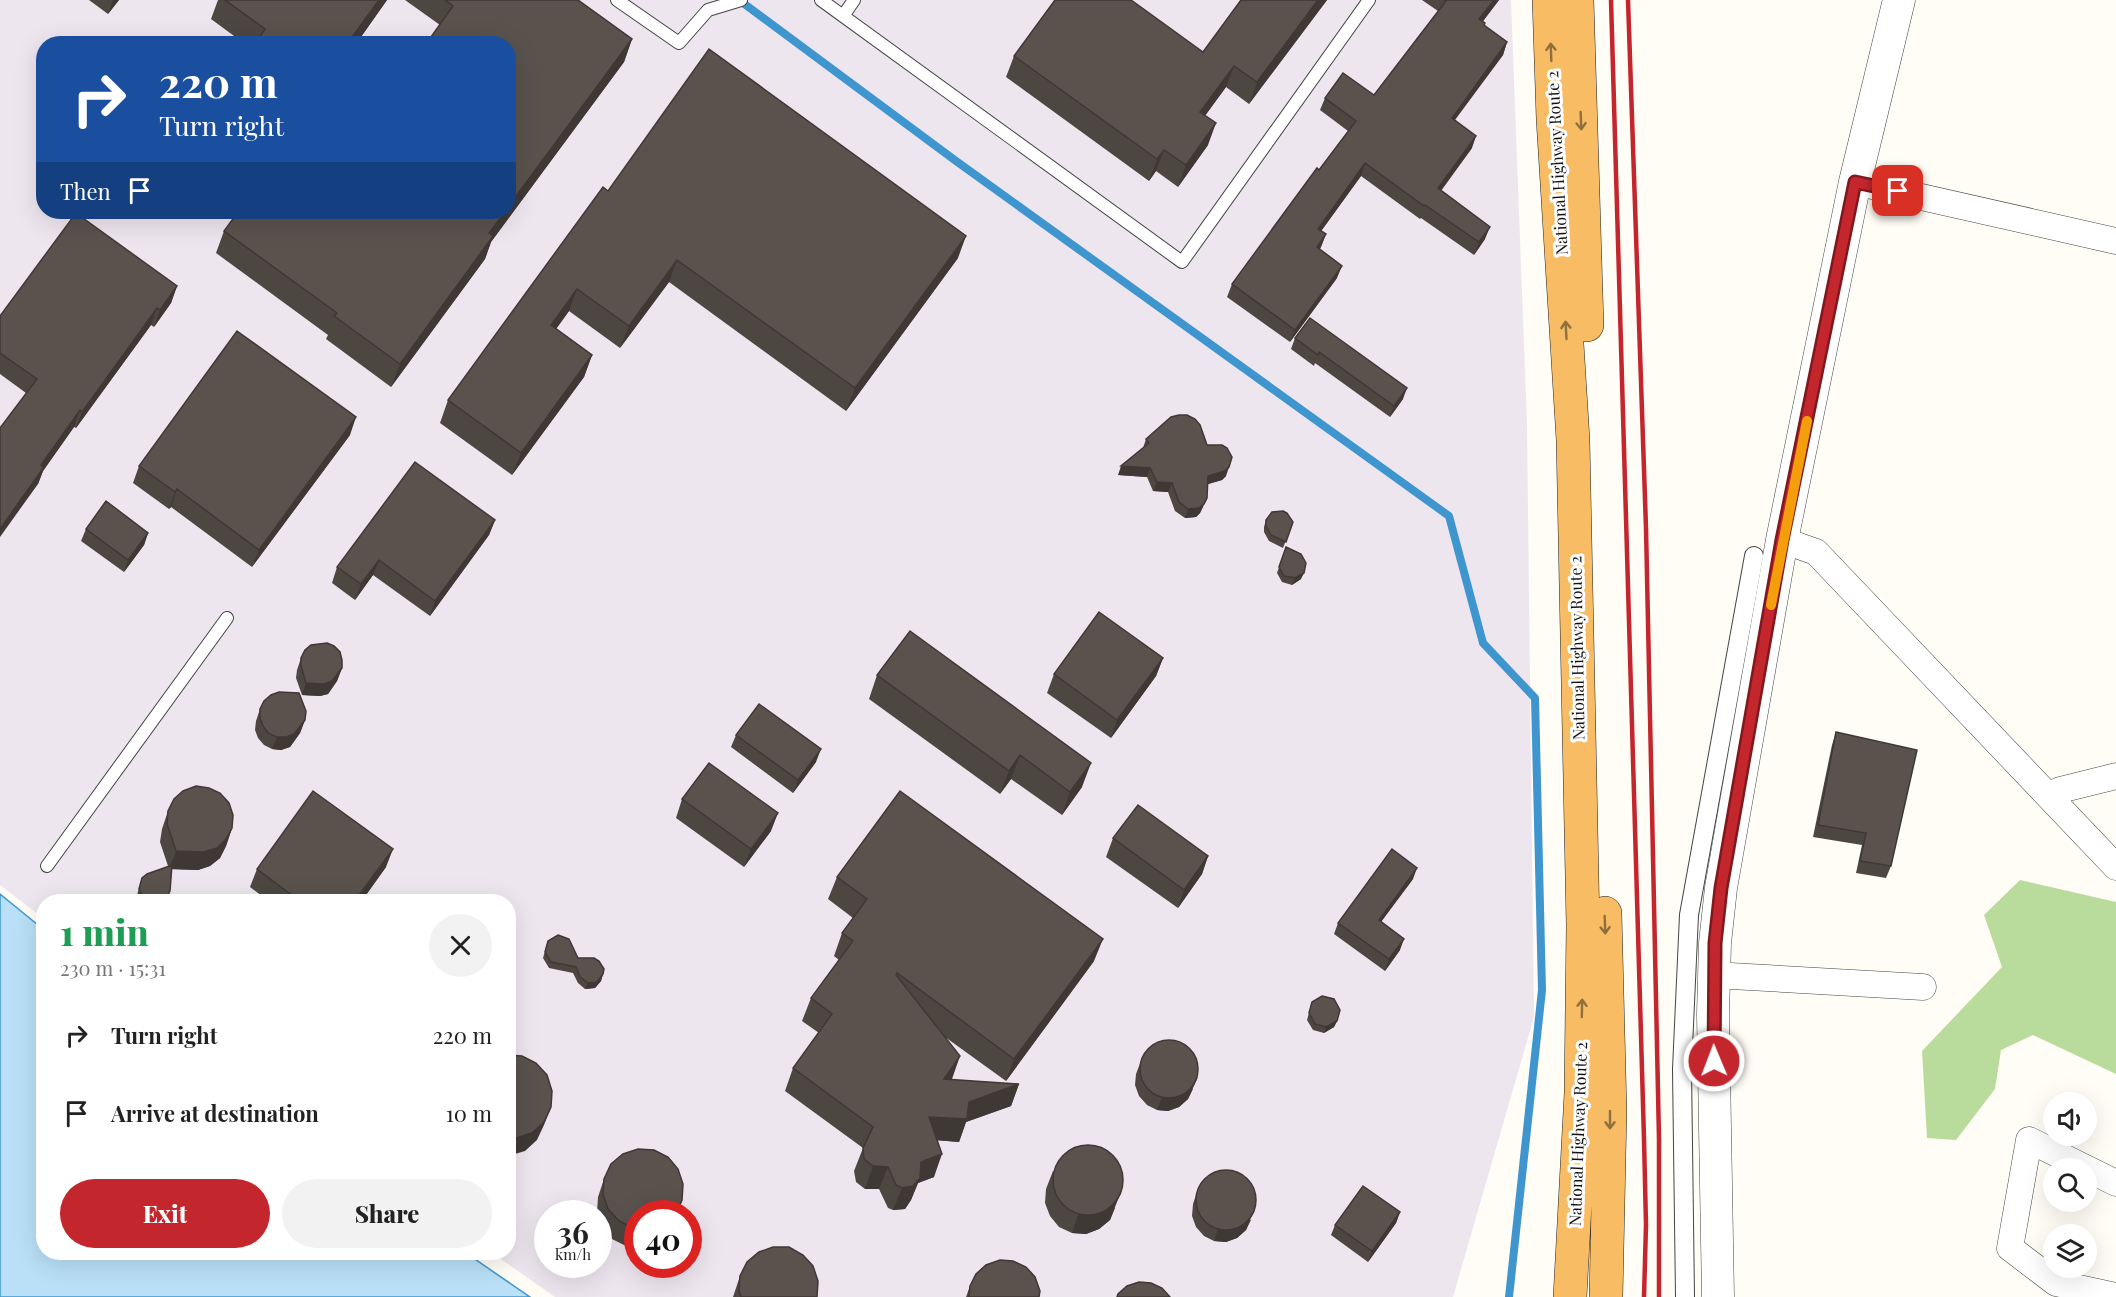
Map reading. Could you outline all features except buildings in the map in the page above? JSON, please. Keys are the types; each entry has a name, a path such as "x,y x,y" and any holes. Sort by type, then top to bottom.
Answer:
{"highway":[{"name":"National Highway Route 2","path":"1549,0 1553,119 1573,441 1583,925 1581,1093 1570,1297"},
{"name":"National Highway Route 2","path":"1577,0 1610,1111 1606,1297"}],"street":[{"path":"1718,1297 1713,975 1721,888 1782,540 1855,182 1899,0"},
{"path":"1855,182 2116,241"},
{"path":"1782,540 1816,552 2116,867"},
{"path":"1685,1297 1682,1069 1689,915 1754,556"},
{"path":"2050,797 2060,790 2116,776"},
{"path":"1713,975 1923,987"},
{"path":"2116,1183 2029,1140 2010,1248 2056,1284 2116,1296"}],"lane":[{"path":"617,0 679,43 708,10 741,0"},
{"path":"821,0 1182,262 1369,0"},
{"path":"843,16 854,0"},
{"path":"47,866 227,618"}],"shaded area":[{"path":"0,0 1511,0 1527,425 1534,1017 1453,1297 555,1297 502,1260 516,1260 516,894 36,894 36,913 0,885"}],"green space":[{"path":"2020,880 2116,902 2116,1074 2033,1035 2001,1050 1995,1089 1956,1140 1927,1138 1922,1051 2002,967 1984,915"}],"water":[{"path":"0,894 36,923 36,1260 476,1260 530,1297 0,1297"}],"waterway":[{"path":"739,0 956,161 1449,516 1483,643 1535,698 1542,990 1509,1297"}],"railway":[{"path":"1611,0 1644,1139 1646,1225 1644,1297"},
{"path":"1628,0 1646,528 1659,1139 1659,1297"}],"slow traffic":[{"path":"1771,605 1807,421"}],"route":[{"path":"1714,1061 1715,943 1721,888 1782,540 1855,182 1898,191"}]}
